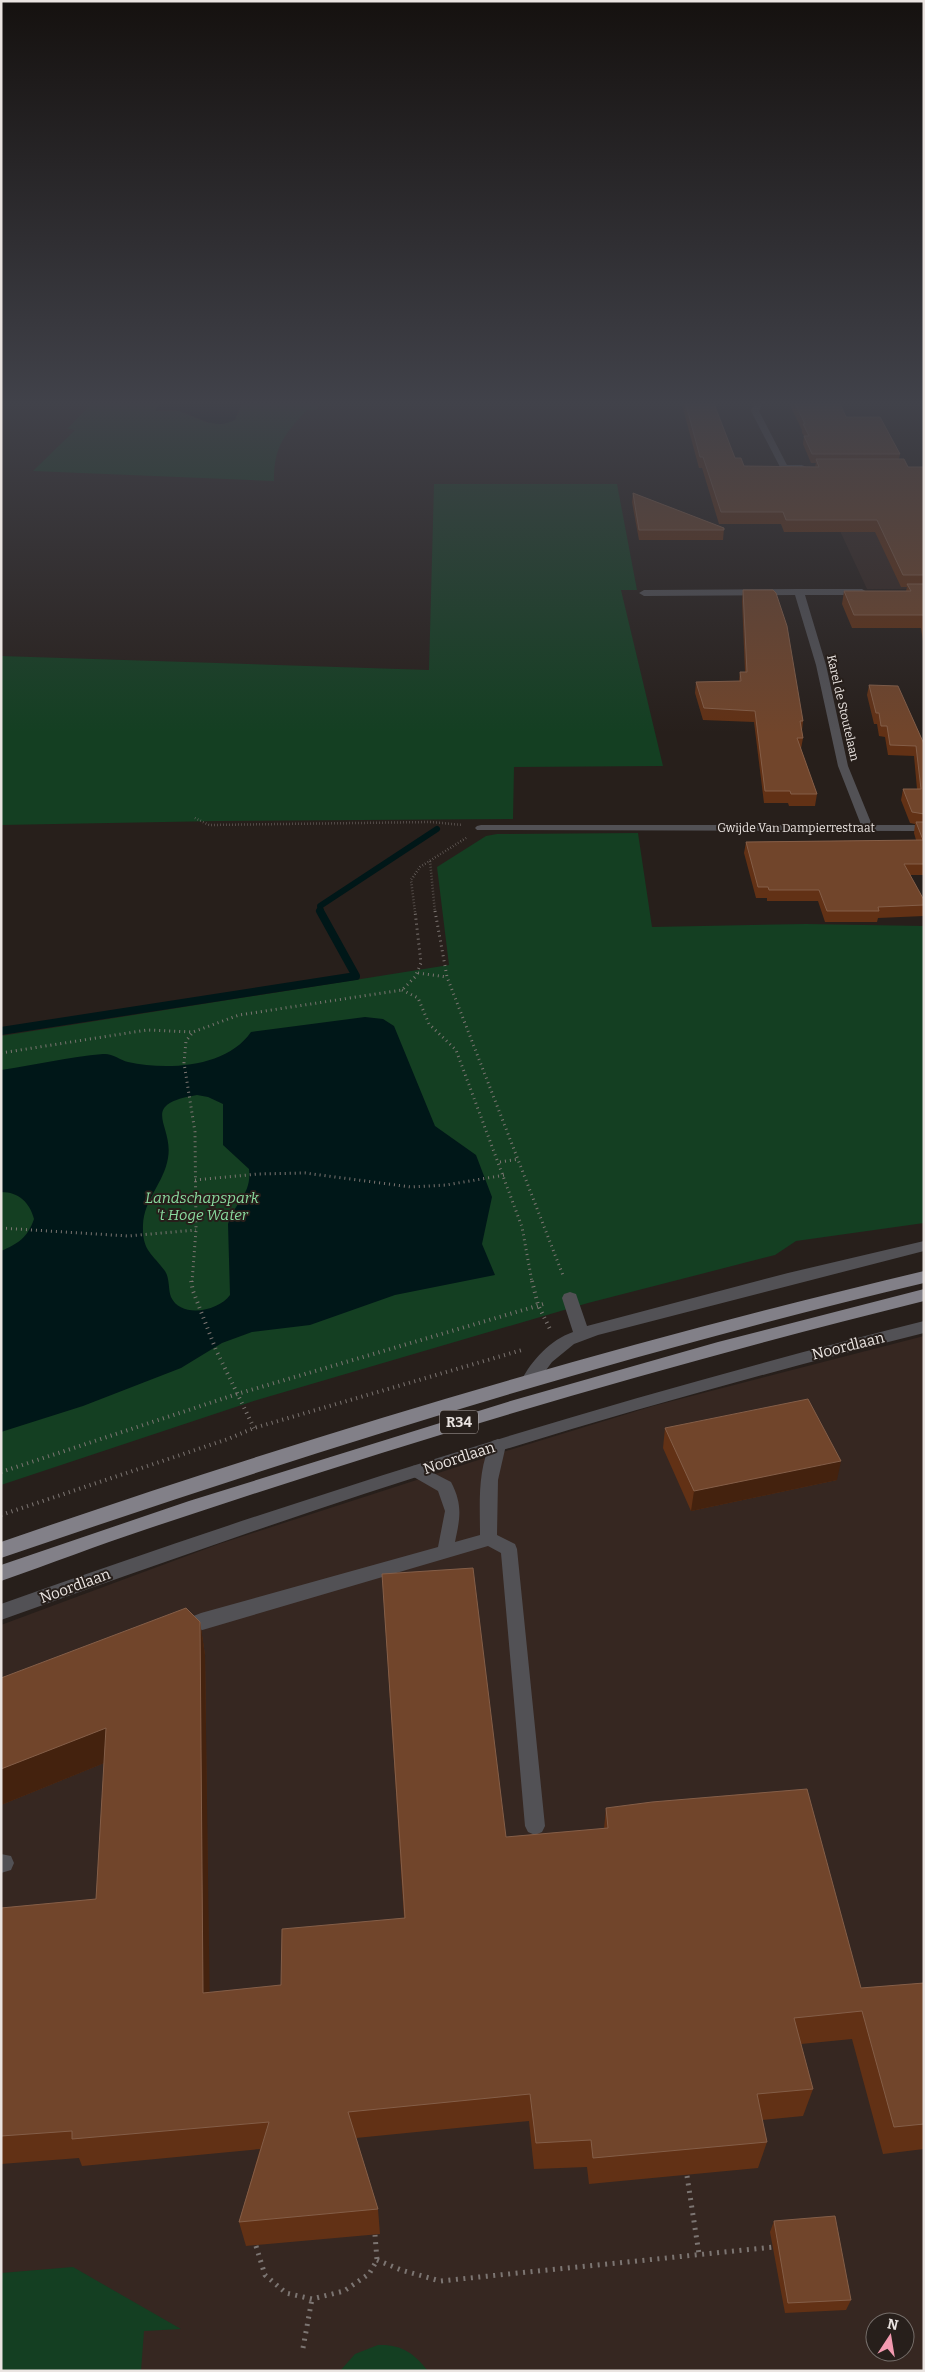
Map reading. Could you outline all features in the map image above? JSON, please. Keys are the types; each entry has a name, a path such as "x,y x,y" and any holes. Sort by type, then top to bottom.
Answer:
{"main road":[{"name":"R34","path":"1,1550 377,1427 529,1381 698,1333 924,1277"},
{"name":"Noordlaan","path":"1,1573 154,1519 461,1421 668,1361 924,1296"}],"street":[{"name":"Karel de Stoutelaan","path":"799,592 821,665 843,766 868,828"},
{"path":"644,593 869,592"},
{"name":"Gwijde Van Dampierrestraat","path":"481,828 924,828"},
{"path":"529,1381 546,1358 568,1340 582,1335 670,1309 924,1246"},
{"path":"570,1298 582,1335"},
{"name":"Noordlaan","path":"1,1612 272,1517 498,1446 732,1377 924,1327"}],"lane":[{"path":"489,1540 488,1482 490,1465 498,1446"},
{"path":"418,1471 445,1487 448,1495 453,1511 445,1552"},
{"path":"165,1634 201,1620 489,1540 509,1550 535,1826"}],"path":[{"path":"195,818 209,825 432,822 481,828"},
{"path":"402,990 418,973 421,958 411,880 416,871 481,828"},
{"path":"430,861 433,901 447,977 520,1159 557,1256 570,1298"},
{"path":"418,973 447,977"},
{"path":"1,1053 147,1030 194,1032 238,1015 402,990 418,998 429,1024 456,1050 505,1175 522,1227 527,1264 538,1305 560,1348 525,1350 483,1360 254,1428 228,1439 1,1515"},
{"path":"194,1032 186,1041 184,1063 195,1132 196,1230 191,1278 198,1304 216,1350 254,1428"},
{"path":"500,1162 520,1159"},
{"path":"195,1180 309,1174 400,1187 426,1187 505,1175"},
{"path":"1,1228 25,1228 112,1235 196,1230"},
{"path":"1,1472 237,1394 538,1305"},
{"path":"687,2176 699,2254"},
{"path":"256,2246 265,2275 286,2293 312,2299 344,2291 369,2274 377,2260 375,2235"},
{"path":"377,2260 401,2270 440,2281 774,2247"},
{"path":"303,2348 312,2299"}],"shaded area":[{"path":"831,512 924,512 924,589 867,589"},
{"path":"365,1017 383,1019 394,1026 435,1126 476,1155 492,1197 482,1244 495,1275 395,1295 310,1325 252,1332 222,1343 181,1368 83,1406 1,1432 1,1251 22,1239 29,1231 34,1219 27,1203 18,1196 1,1192 1,1070 103,1054 144,1065 178,1066 196,1064 227,1053 240,1044 251,1032","holes":["197,1095 208,1097 223,1104 223,1145 249,1169 249,1178 246,1192 228,1224 230,1295 218,1305 200,1310 191,1310 176,1304 171,1297 167,1274 149,1251 144,1241 143,1225 147,1207 163,1175 168,1158 169,1146 162,1118 163,1110 168,1104 179,1099"]},
{"path":"924,1336 924,2371 1,2371 1,1625 219,1544 503,1452 653,1406"}],"green space":[{"path":"433,512 622,512 637,590 621,590 663,766 514,767 513,819 1,825 1,656 429,670"},
{"name":"Landschapspark 't Hoge Water","path":"638,833 652,927 806,924 924,926 924,1223 796,1241 775,1255 588,1303 257,1400 1,1485 1,1036 449,965 437,867 486,836 497,834"},
{"path":"73,2267 181,2329 144,2331 141,2371 1,2371 1,2273"},
{"path":"378,2345 394,2346 406,2351 418,2359 428,2371 340,2371 355,2354"}],"building":[{"path":"636,512 682,512 724,528 724,530 639,530"},
{"path":"721,512 924,512 924,575 903,575 877,520 786,520 783,512"},
{"path":"907,584 924,584 924,618 923,615 854,615 844,591 911,591"},
{"path":"743,590 773,590 776,593 787,626 803,721 800,721 803,738 797,738 817,794 765,791 755,711 704,708 696,682 741,681 740,672 747,672"},
{"path":"869,685 898,686 924,744 924,814 912,812 903,789 921,789 916,746 890,745 887,726 881,726 879,713 876,713"},
{"path":"916,822 924,822 924,864 904,864 924,900 924,905 878,907 879,911 827,911 819,890 769,890 768,887 758,887 746,842 923,840"},
{"path":"808,1399 841,1461 694,1491 665,1428"},
{"path":"473,1568 506,1837 608,1828 606,1808 652,1802 807,1789 861,1988 924,1983 924,2124 894,2127 862,2011 794,2018 813,2089 757,2094 767,2142 593,2158 591,2140 536,2143 530,2094 348,2112 378,2209 239,2222 269,2122 72,2139 72,2131 1,2136 1,1908 96,1899 106,1728 1,1769 1,1678 186,1608 200,1622 203,1993 281,1985 282,1929 405,1918 382,1574"},
{"path":"835,2216 851,2300 788,2303 774,2221"}],"waterway":[{"path":"321,912 320,906 437,829"},
{"path":"1,1031 356,976 320,911"}]}
